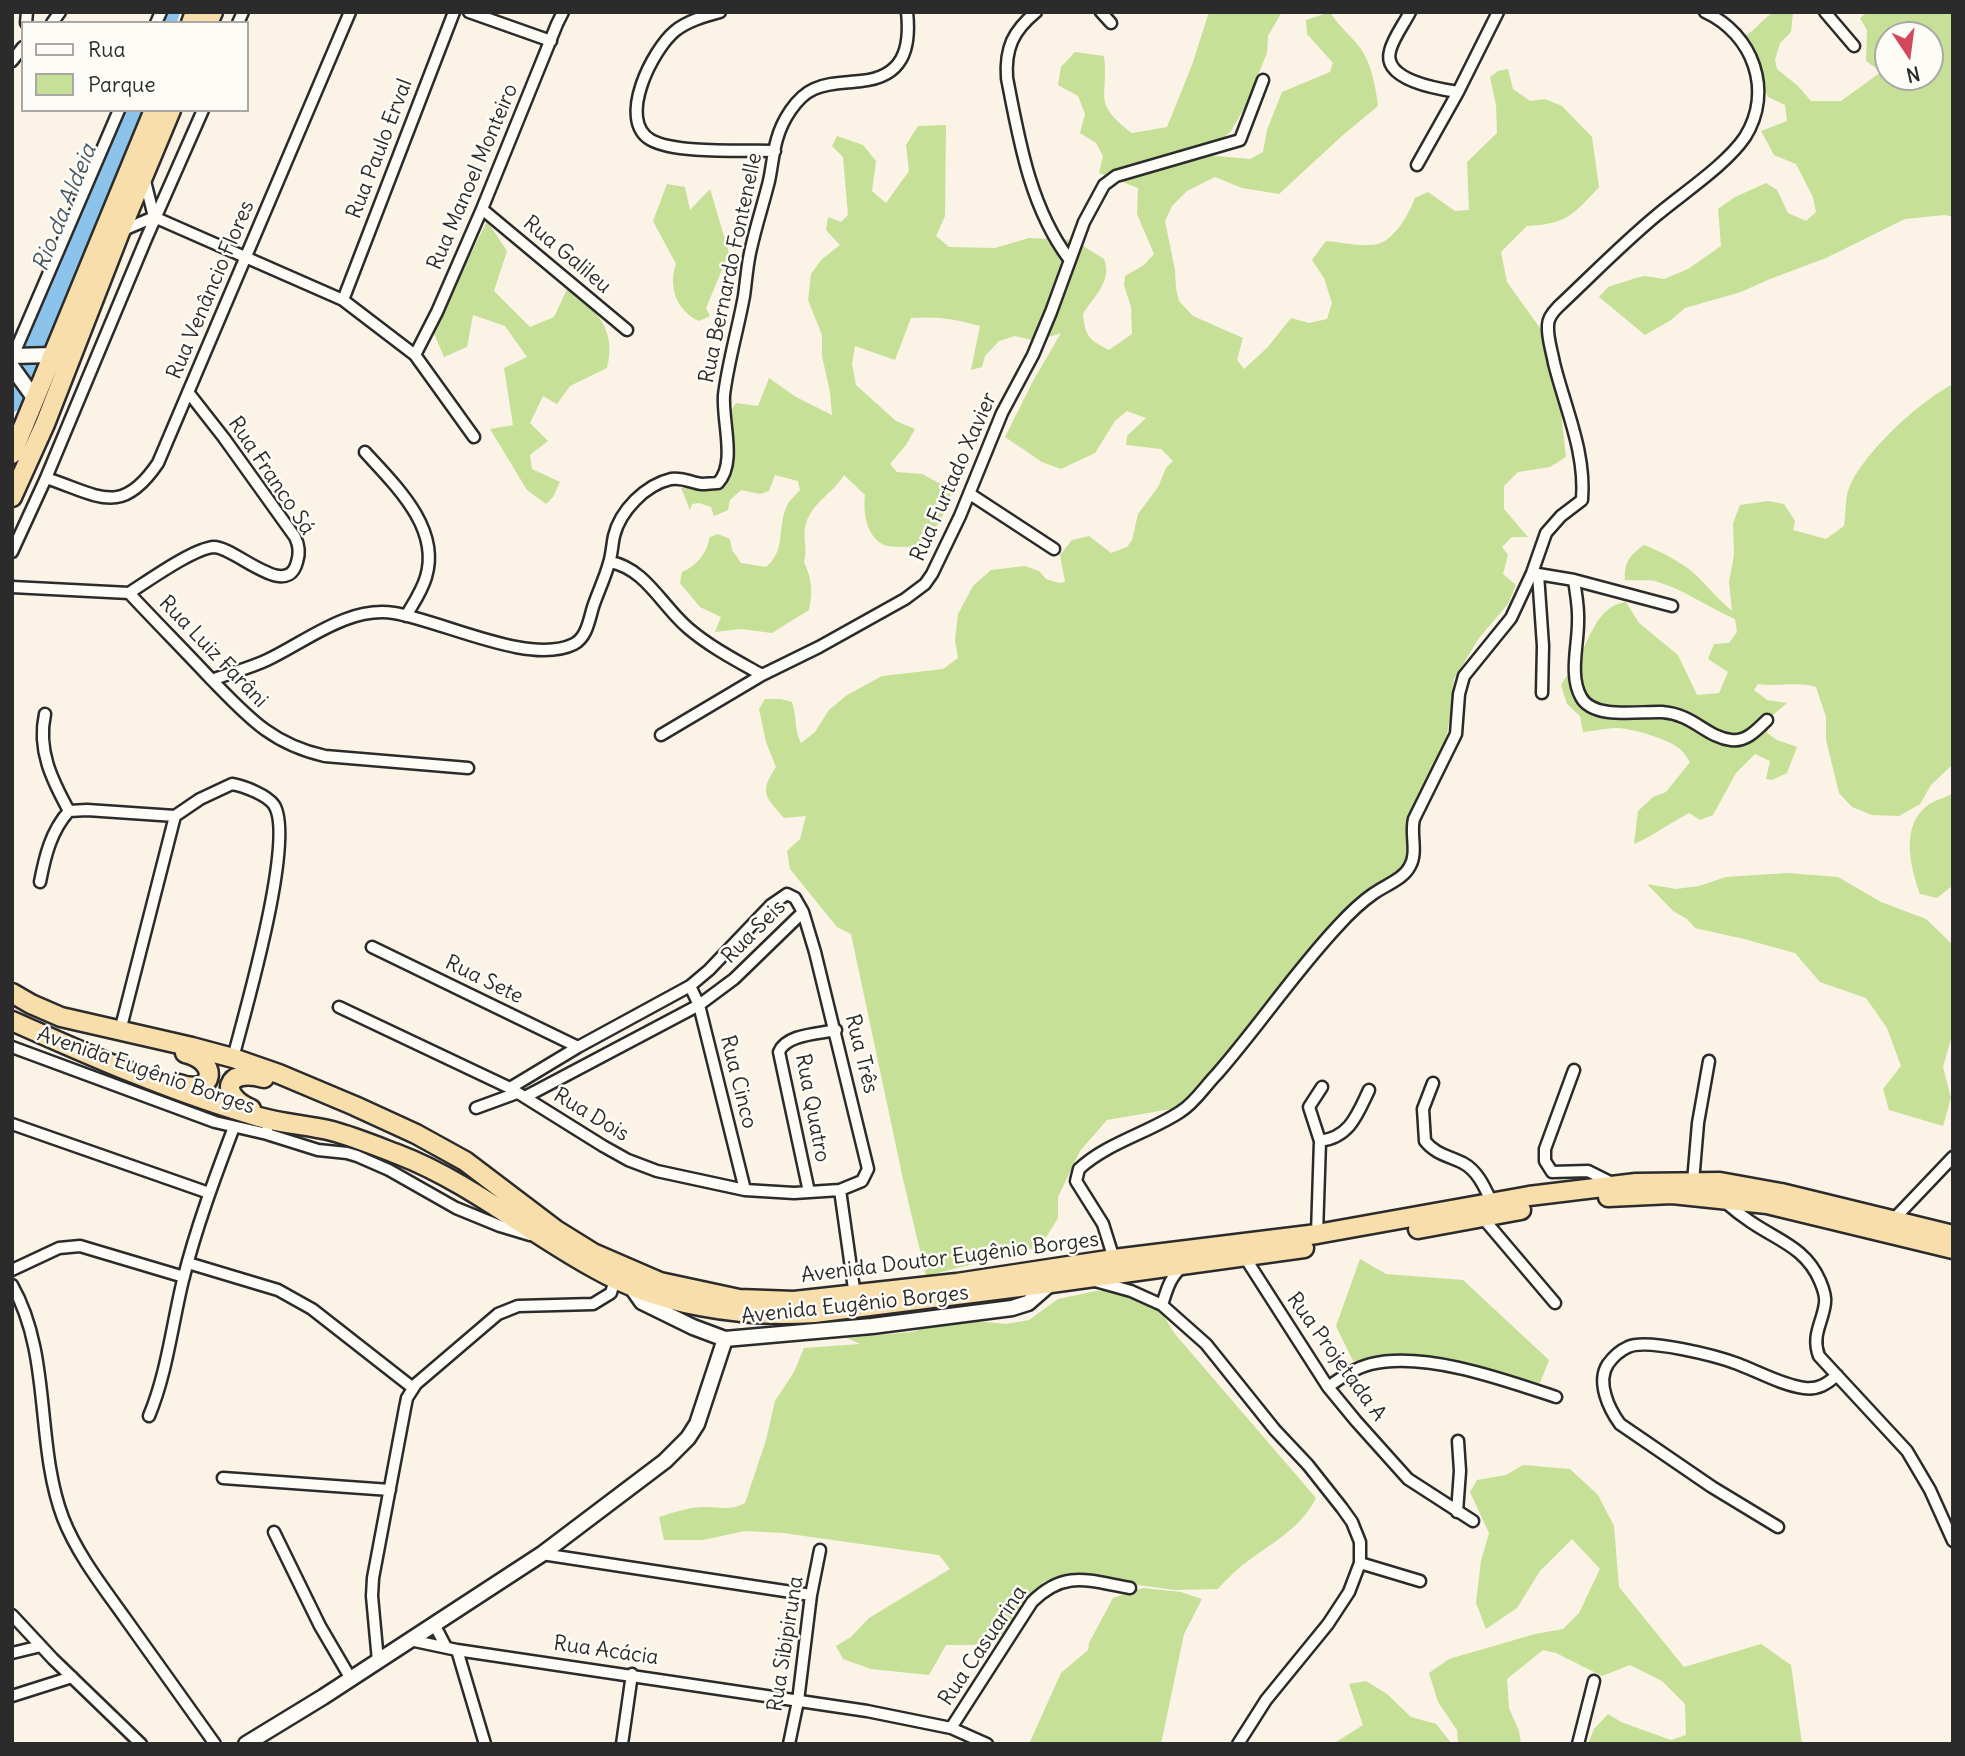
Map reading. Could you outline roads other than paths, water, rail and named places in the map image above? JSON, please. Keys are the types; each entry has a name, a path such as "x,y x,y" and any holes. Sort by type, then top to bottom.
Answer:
{"highway":[{"path":"12,454 31,393 153,112"},
{"path":"12,497 45,424 120,232 171,112"},
{"name":"Avenida Doutor Eugênio Borges","path":"12,993 43,1010 120,1031 192,1046 279,1074 416,1134 489,1178 576,1242 640,1275 687,1289 739,1299 775,1302 855,1296 1487,1210 1587,1198 1672,1194 1767,1204 1953,1249"},
{"path":"36,1032 51,1032 184,1086 197,1088 209,1079 208,1066 195,1055 86,1032 54,1021 43,1010"},
{"name":"Avenida Doutor Eugênio Borges","path":"12,1021 265,1127 291,1125 331,1131 399,1154 463,1187 547,1240 623,1282 673,1299 713,1308 786,1315 1051,1283 1374,1237 1615,1184 1720,1182 1781,1193 1953,1235"},
{"path":"399,1154 380,1141 240,1105 232,1094 232,1082 243,1073 270,1079 429,1149 455,1156"}],"main road":[{"path":"31,393 14,361 48,355"},
{"name":"Avenida Eugênio Borges","path":"623,1282 642,1302 725,1339 872,1326 1012,1308 1028,1303 1051,1283"},
{"path":"254,1742 542,1554 665,1461 688,1438 705,1407 725,1339"}],"street":[{"name":"Rua Venâncio Flores","path":"46,478 98,495 124,497 147,479 158,463 350,12"},
{"name":"Rua Paulo Erval","path":"343,300 454,12"},
{"path":"469,12 485,15 551,41"},
{"name":"Rua Manoel Monteiro","path":"415,355 482,209 563,12"},
{"path":"720,12 690,23 675,31 667,40 640,87 637,119 640,128 650,139 677,148 775,151"},
{"name":"Rua Bernardo Fontenelle","path":"212,680 266,660 347,618 365,613 406,616 523,649 565,648 578,642 584,634 610,562 614,534 620,519 640,496 660,483 680,478 702,484 718,483 726,471 724,399 727,372 750,253 783,123 804,94 827,85 880,77 895,67 907,51 907,12"},
{"path":"1035,12 1014,34 1009,45 1007,78 1028,173 1043,214 1069,259"},
{"path":"1101,12 1111,23"},
{"path":"1410,12 1390,51 1392,67 1398,74 1418,83 1458,92"},
{"path":"1417,165 1498,12"},
{"path":"1114,1259 1103,1224 1076,1181 1079,1169 1181,1112 1227,1062 1272,1008 1286,985 1338,926 1373,893 1403,875 1410,867 1414,819 1456,734 1458,694 1464,676 1511,618 1535,574 1546,533 1581,500 1583,480 1580,456 1549,340 1549,319 1558,307 1655,217 1732,153 1749,129 1759,99 1757,73 1742,41 1732,28 1704,12"},
{"path":"1825,12 1854,46"},
{"name":"Rua Furtado Xavier","path":"661,735 762,675 820,647 915,593 932,573 970,494 1002,413 1033,355 1084,222 1104,185 1116,176 1240,140 1263,80"},
{"path":"14,361 118,112"},
{"path":"12,552 202,112"},
{"path":"144,177 155,218"},
{"name":"Rua Galileu","path":"482,209 627,330"},
{"path":"120,232 155,218 343,300 415,355 474,437"},
{"name":"Rua Franco Sá","path":"129,593 182,560 213,547 232,552 270,575 285,575 291,572 298,560 299,544 295,537 188,392"},
{"path":"365,452 411,506 428,540 430,553 425,581 406,616"},
{"path":"970,494 1054,549"},
{"path":"610,562 633,570 687,628 724,654 762,675"},
{"path":"1535,574 1574,580 1672,606"},
{"path":"1535,574 1543,646 1542,693"},
{"path":"1574,580 1578,621 1576,677 1579,695 1585,704 1598,711 1663,712 1685,716 1730,740 1743,739 1754,733 1766,720"},
{"name":"Rua Luiz Farâni","path":"12,587 129,593 242,712 264,731 303,751 468,768"},
{"path":"45,714 42,729 43,750 53,783 69,811"},
{"path":"40,882 56,827 69,811 175,816 200,799 232,784 270,800 278,814 279,848 270,911 233,1058"},
{"path":"120,1031 175,816"},
{"name":"Rua Seis","path":"476,1108 517,1092 699,1005 734,979 803,912 795,898 787,894 781,896 690,986 578,1047 517,1092"},
{"name":"Rua Três","path":"803,912 836,1030 868,1169 862,1181 840,1190"},
{"name":"Rua Sete","path":"372,947 578,1047"},
{"name":"Rua Cinco","path":"690,986 699,1005 745,1190"},
{"name":"Rua Dois","path":"339,1007 517,1092 628,1160 657,1171 745,1190 840,1190"},
{"name":"Rua Quatro","path":"809,1192 779,1052 785,1043 792,1040 836,1030"},
{"name":"Avenida Eugênio Borges","path":"12,1047 215,1122 234,1127 265,1127 318,1150 357,1156 390,1170 456,1208 547,1240"},
{"path":"1693,1182 1698,1122 1709,1061"},
{"path":"1574,1070 1545,1149 1545,1161 1552,1172 1588,1171 1615,1184"},
{"path":"1433,1083 1423,1109 1425,1141 1437,1153 1465,1164 1476,1173 1487,1210 1555,1303"},
{"path":"1317,1234 1320,1141 1310,1107 1322,1087"},
{"path":"1320,1141 1337,1137 1347,1129 1357,1116 1369,1090"},
{"path":"12,1125 209,1193"},
{"path":"149,1416 163,1372 184,1277 209,1193 234,1127"},
{"path":"1893,1220 1953,1157"},
{"path":"840,1190 855,1296"},
{"path":"1719,1198 1751,1222 1800,1251 1815,1271 1824,1290 1825,1303 1815,1346 1819,1356 1907,1451 1930,1490 1953,1541"},
{"path":"12,1270 59,1248 80,1246 184,1277"},
{"name":"Rua Projetada A","path":"1244,1256 1328,1387 1408,1479 1473,1521"},
{"path":"1162,1305 1174,1274 1186,1263"},
{"path":"188,1264 291,1296 312,1309 413,1388"},
{"path":"1083,1278 1132,1292 1162,1305 1206,1344 1275,1430 1342,1507 1360,1542 1360,1563 1349,1592 1328,1624 1266,1700 1238,1744"},
{"path":"378,1661 372,1587 405,1408 413,1388 492,1318 507,1309 528,1305 593,1304 623,1282"},
{"path":"12,1284 20,1298 32,1341 50,1461 63,1517 103,1586 215,1744"},
{"path":"1777,1527 1620,1424 1610,1410 1604,1388 1604,1369 1613,1356 1628,1347 1657,1345 1734,1363 1803,1388 1824,1385 1837,1375"},
{"path":"1328,1387 1351,1371 1370,1364 1410,1363 1479,1372 1556,1397"},
{"path":"1457,1512 1460,1471 1458,1441"},
{"path":"223,1478 390,1490"},
{"path":"274,1532 310,1607 351,1679"},
{"name":"Rua Sibipiruna","path":"789,1744 798,1701 811,1595 820,1550"},
{"path":"542,1554 811,1595"},
{"path":"1360,1563 1420,1581"},
{"name":"Rua Casuarina","path":"951,1728 1032,1602 1042,1592 1053,1584 1068,1580 1086,1580 1130,1588"},
{"path":"12,1615 141,1744"},
{"path":"434,1624 446,1647"},
{"name":"Rua Acácia","path":"408,1640 457,1650 632,1674 798,1701"},
{"path":"12,1653 41,1646"},
{"path":"457,1650 485,1744"},
{"path":"622,1744 632,1674"},
{"path":"12,1696 72,1677"},
{"path":"1578,1744 1594,1681"},
{"name":"Rua Casuarina","path":"798,1701 867,1711 951,1728 987,1744"}],"waterway":[{"name":"Rio da Aldeia","path":"168,21 171,12"},
{"name":"Rio da Aldeia","path":"12,403 131,112"}]}
